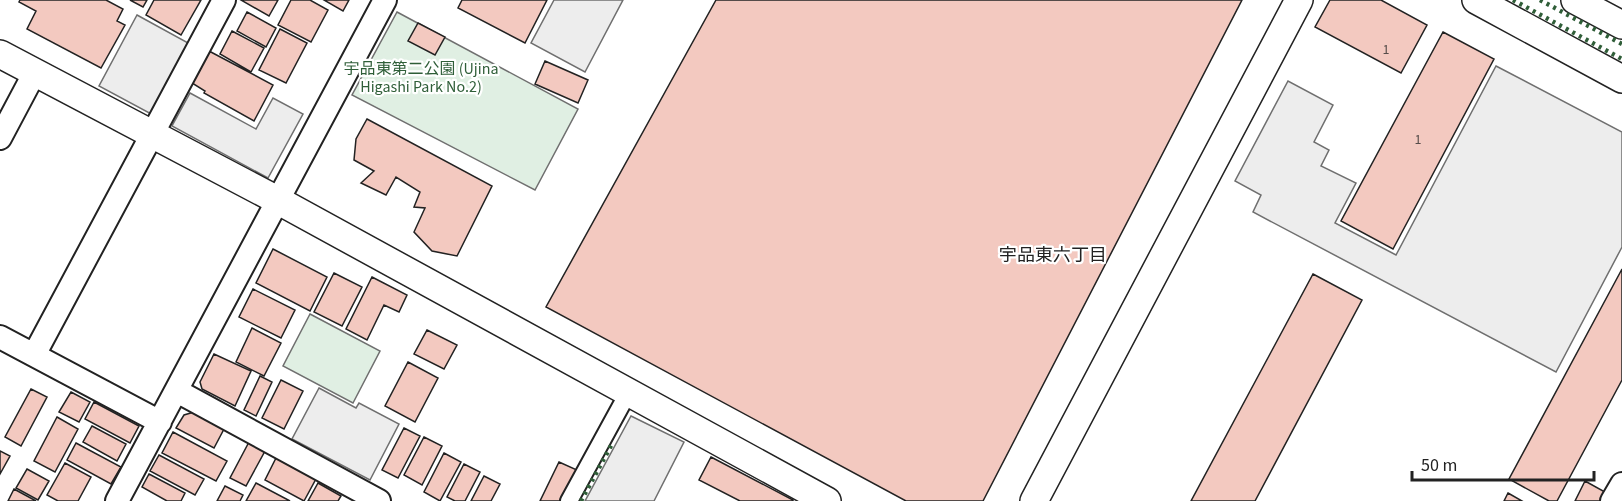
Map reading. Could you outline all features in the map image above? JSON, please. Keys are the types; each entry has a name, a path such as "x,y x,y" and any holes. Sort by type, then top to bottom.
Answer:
{"street":[{"path":"34,355 224,0"},
{"path":"117,501 386,0"},
{"path":"1034,501 1299,0"},
{"path":"1476,0 1622,79"},
{"path":"1575,0 1622,25"},
{"path":"0,54 279,201 827,501"},
{"path":"0,138 35,72"},
{"path":"0,337 160,422"},
{"path":"177,391 379,501"},
{"path":"569,501 628,393"},
{"path":"1612,501 1622,484"}],"green space":[{"name":"宇品東第二公園 (Ujina Higashi Park No.2)","path":"397,12 578,109 535,190 352,95"},
{"path":"310,314 380,351 353,403 283,366"}],"shaded area":[{"path":"554,0 623,0 585,72 531,43"},
{"path":"137,15 190,44 153,115 99,86"},
{"path":"1496,66 1622,132 1622,247 1556,372 1253,212 1261,195 1235,181 1288,81 1333,105 1314,142 1329,150 1321,166 1356,183 1335,223 1396,255"},
{"path":"190,93 256,129 273,98 303,114 268,178 172,126"},
{"path":"319,388 356,408 359,403 399,424 370,480 292,439"},
{"path":"631,416 684,442 654,501 585,501"}],"building":[{"path":"20,0 106,0 123,9 117,21 125,25 101,68 27,29 36,11 19,2"},
{"path":"130,0 147,0 143,7"},
{"path":"154,0 201,0 181,35 146,15"},
{"path":"241,0 278,0 269,16"},
{"path":"291,0 310,0 328,10 311,42 278,25"},
{"path":"324,0 349,0 343,11"},
{"path":"462,0 547,0 525,43 458,8"},
{"path":"716,0 1242,0 983,501 906,501 546,307"},
{"path":"1330,0 1381,0 1427,25 1401,73 1315,27"},
{"path":"247,12 276,28 266,47 237,31"},
{"path":"418,23 445,37 435,55 408,41"},
{"path":"280,29 307,43 286,83 259,70"},
{"path":"232,31 264,48 251,72 220,54"},
{"path":"1443,32 1494,59 1393,249 1341,221"},
{"path":"209,51 273,85 254,121 204,93 205,91 192,83"},
{"path":"545,61 588,80 578,103 535,84"},
{"path":"367,119 492,186 457,256 432,251 414,232 425,208 414,207 420,192 396,177 386,195 361,183 374,171 354,160 356,139"},
{"path":"273,249 327,277 310,311 256,283"},
{"path":"1622,269 1622,380 1557,501 1549,501 1509,479"},
{"path":"334,273 362,287 342,326 314,312"},
{"path":"1313,274 1362,300 1255,501 1191,501"},
{"path":"372,277 407,295 399,312 384,305 367,340 346,329"},
{"path":"253,289 295,310 281,338 239,317"},
{"path":"252,328 281,343 264,376 236,362"},
{"path":"427,330 457,345 444,369 414,354"},
{"path":"214,354 251,371 235,406 202,389 200,382"},
{"path":"408,362 438,378 415,422 385,406"},
{"path":"260,376 272,382 256,416 244,410"},
{"path":"281,380 303,391 284,429 262,418"},
{"path":"31,389 47,397 21,446 5,437"},
{"path":"71,392 90,402 79,422 59,412"},
{"path":"94,402 139,426 130,443 85,419"},
{"path":"194,412 224,429 214,448 176,428 184,415"},
{"path":"57,417 78,429 55,472 34,461"},
{"path":"92,426 126,444 117,461 83,442"},
{"path":"404,428 420,436 398,478 382,470"},
{"path":"173,432 227,461 216,481 162,453"},
{"path":"424,437 442,446 422,485 404,475"},
{"path":"249,442 265,451 246,486 230,478"},
{"path":"76,443 121,467 111,484 67,460"},
{"path":"0,451 10,456 0,474"},
{"path":"444,453 461,462 440,501 424,492"},
{"path":"159,455 204,479 195,495 150,471"},
{"path":"277,456 317,477 304,501 265,480"},
{"path":"711,457 793,501 740,501 699,480"},
{"path":"559,462 577,470 562,501 540,501"},
{"path":"65,463 91,477 78,501 58,501 47,495"},
{"path":"464,464 480,472 465,501 455,501 447,497"},
{"path":"27,469 49,481 38,500 16,488"},
{"path":"149,474 185,493 181,501 167,501 142,487"},
{"path":"484,476 500,484 491,501 471,501"},
{"path":"1585,481 1605,492 1601,501 1575,501"},
{"path":"256,483 290,501 246,501"},
{"path":"318,483 341,496 338,501 308,501"},
{"path":"225,486 243,495 240,501 217,501"},
{"path":"14,489 36,501 8,501"},
{"path":"1508,493 1522,501 1504,501"}],"hedge":[{"path":"1513,0 1622,59"},
{"path":"1540,0 1622,44"},
{"path":"581,501 613,442"}],"district":[{"name":"宇品東六丁目","path":"1053,255"}]}
